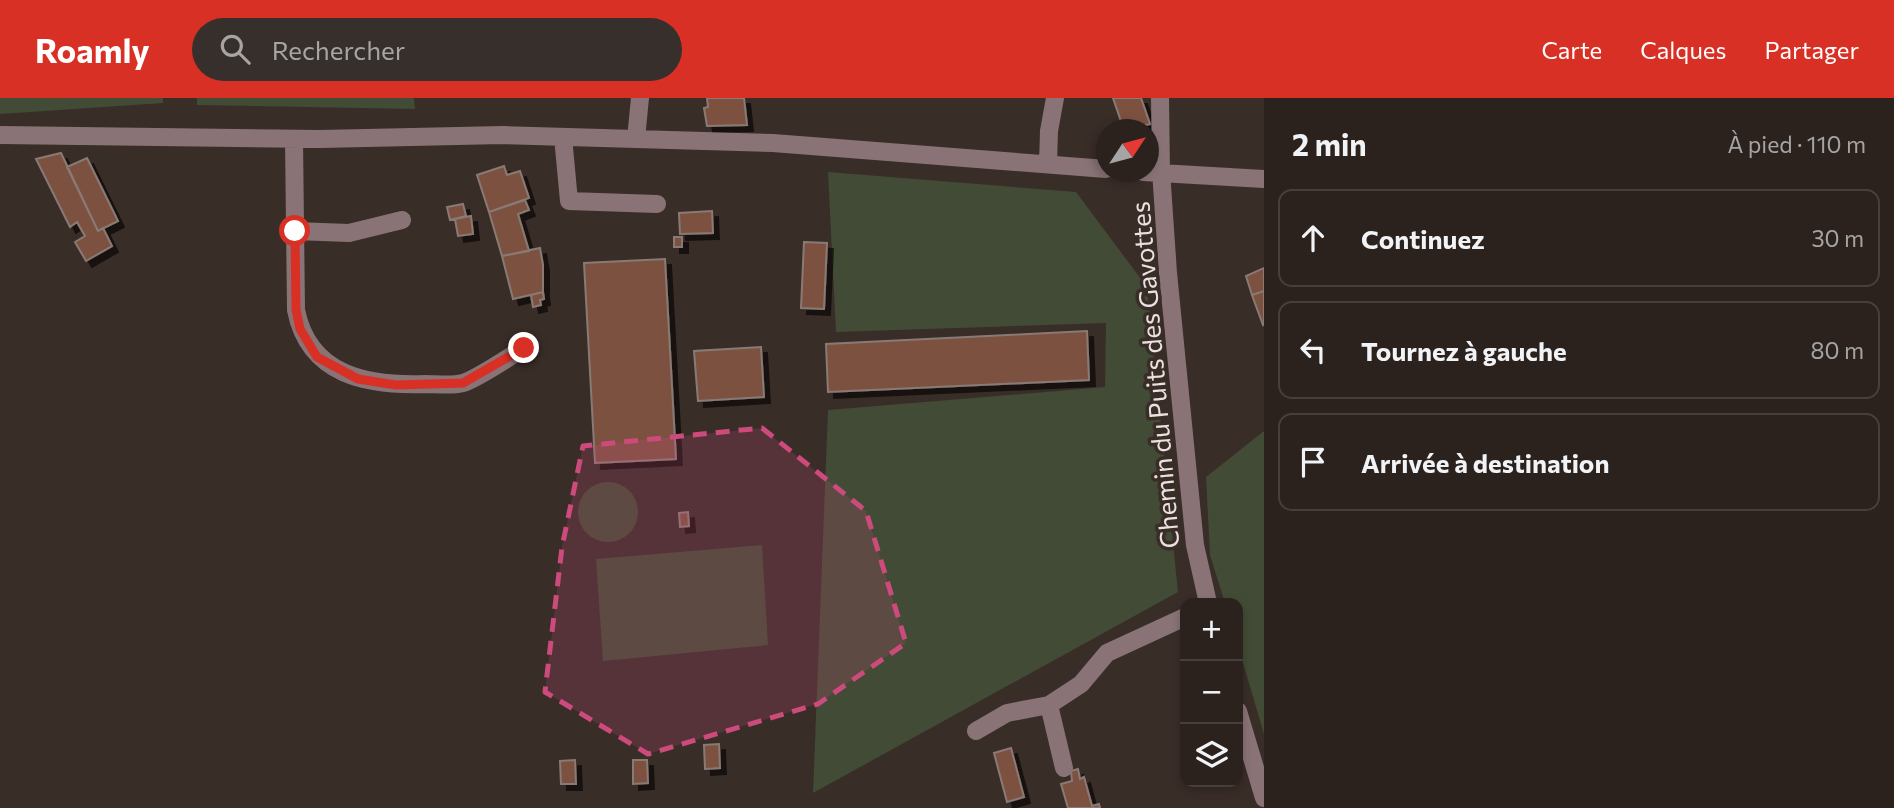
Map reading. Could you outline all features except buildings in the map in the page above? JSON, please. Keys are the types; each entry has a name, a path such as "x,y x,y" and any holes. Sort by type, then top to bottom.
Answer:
{"street":[{"path":"636,139 640,98"},
{"path":"1048,164 1049,131 1055,98"},
{"name":"Chemin du Puits des Gavottes","path":"1160,98 1161,172 1168,273 1195,545 1207,598"},
{"path":"0,135 294,139 503,135 773,143 1096,168"},
{"path":"563,137 569,201 657,204"},
{"path":"294,139 296,310 300,329 317,357 358,379 396,385 463,383 524,348"},
{"path":"1161,172 1264,180"},
{"path":"295,231 349,233 402,220"},
{"path":"976,732 1007,713 1049,705 1080,684 1107,653 1180,619"},
{"path":"1049,705 1064,768"},
{"path":"1242,724 1264,797"}],"highlighted area":[{"path":"762,428 866,511 906,643 818,704 648,754 545,692 562,547 583,446"}],"green space":[{"path":"0,98 163,98 163,103 0,114"},
{"path":"197,98 414,98 415,109 197,105"},
{"path":"828,172 1076,192 1147,287 1178,592 813,793 828,410 1105,387 1106,323 836,332"},
{"path":"1264,431 1264,734 1243,663 1243,598 1223,598 1210,555 1206,477"},
{"path":"602,482 614,482 633,495 638,512 636,524 625,537 614,542 602,542 583,529 578,518 578,506 591,487"},
{"path":"762,545 768,645 603,661 596,559"}],"route":[{"path":"295,231 296,310 300,329 317,357 358,379 396,385 463,383 524,348"}]}
